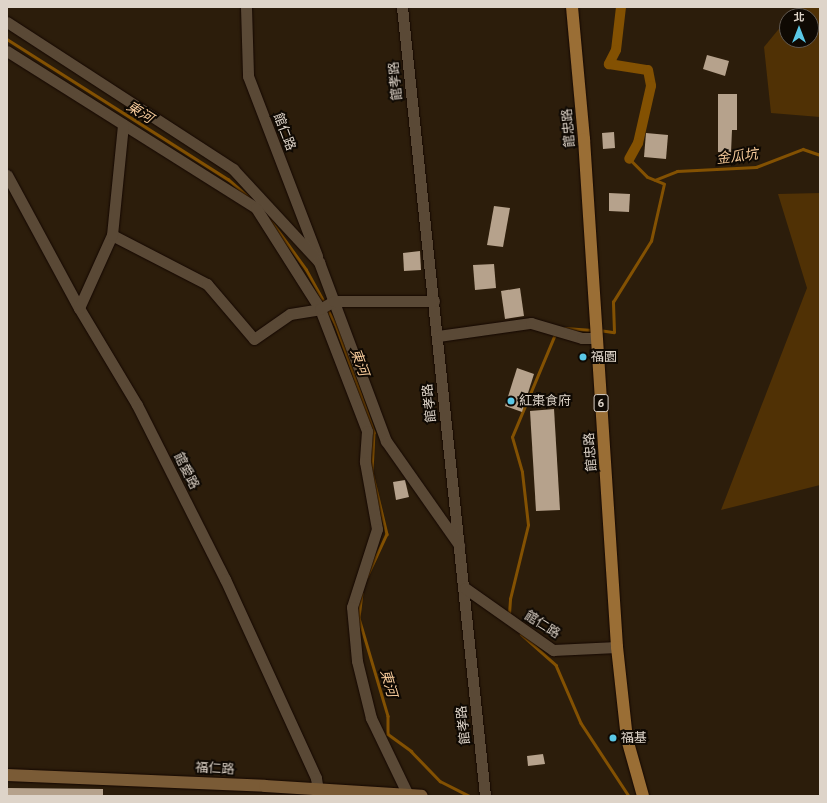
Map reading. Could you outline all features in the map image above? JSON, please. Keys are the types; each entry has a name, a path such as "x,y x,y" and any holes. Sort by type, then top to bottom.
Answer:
{"main road":[{"name":"館忠路","path":"572,7 584,139 617,647 627,739 643,796"}],"street":[{"name":"館仁路","path":"246,7 248,76 386,441 459,545"},
{"name":"館孝路","path":"402,7 459,545 465,588 485,796"},
{"path":"7,22 233,169 319,262"},
{"path":"7,51 256,208 320,309 367,431 365,462 377,529 352,607 357,661 371,718 408,795"},
{"path":"79,308 112,235 123,125"},
{"name":"館愛路","path":"7,175 79,308 137,405 225,579 316,778 318,790"},
{"path":"112,235 207,284 254,339 290,314 320,309 334,301 434,300"},
{"path":"438,336 531,324 582,338 596,338"},
{"name":"館仁路","path":"465,588 553,650 617,647"},
{"name":"福仁路","path":"7,776 257,785 422,796"}],"shaded area":[{"path":"820,7 820,117 771,113 764,47 779,29 779,48 819,48 819,8 796,8"},
{"path":"820,193 820,485 721,510 807,288 778,194"}],"building":[{"path":"707,55 729,61 725,76 703,69"},
{"path":"718,94 737,94 737,130 732,130 731,153 718,152"},
{"path":"614,132 615,148 603,149 602,133"},
{"path":"646,133 668,135 666,159 644,157"},
{"path":"609,193 630,194 629,212 609,211"},
{"path":"494,206 510,208 503,247 487,245"},
{"path":"420,251 421,270 404,271 403,253"},
{"path":"494,264 496,288 475,290 473,265"},
{"path":"520,288 524,316 505,319 501,291"},
{"path":"517,368 534,374 522,412 505,406"},
{"path":"554,409 560,510 536,511 530,411"},
{"path":"405,480 409,497 396,500 393,482"},
{"path":"543,754 545,764 528,766 527,756"},
{"path":"7,788 103,789 103,796 7,796"}],"waterway":[{"path":"621,7 616,50 609,64 648,70 651,86 638,143 629,159"},
{"name":"東河","path":"7,39 228,179 251,199"},
{"name":"金瓜坑","path":"655,180 677,171 756,167 803,149 820,155"},
{"path":"599,330 614,332 613,302 651,241 664,184 647,177 629,159"},
{"name":"東河","path":"264,211 306,269 325,303"},
{"name":"東河","path":"327,308 336,325 374,432 372,472 387,534 367,577"},
{"path":"565,328 592,330"},
{"path":"509,614 510,599 528,525 522,472 512,437 555,334"},
{"name":"東河","path":"362,593 359,618 388,716 388,734 411,751 440,781 469,796"},
{"path":"521,634 556,665 581,723 629,796"}],"place":[{"name":"福園","path":"583,357"},
{"name":"紅棗食府","path":"511,401"},
{"name":"福基","path":"613,738"}]}
